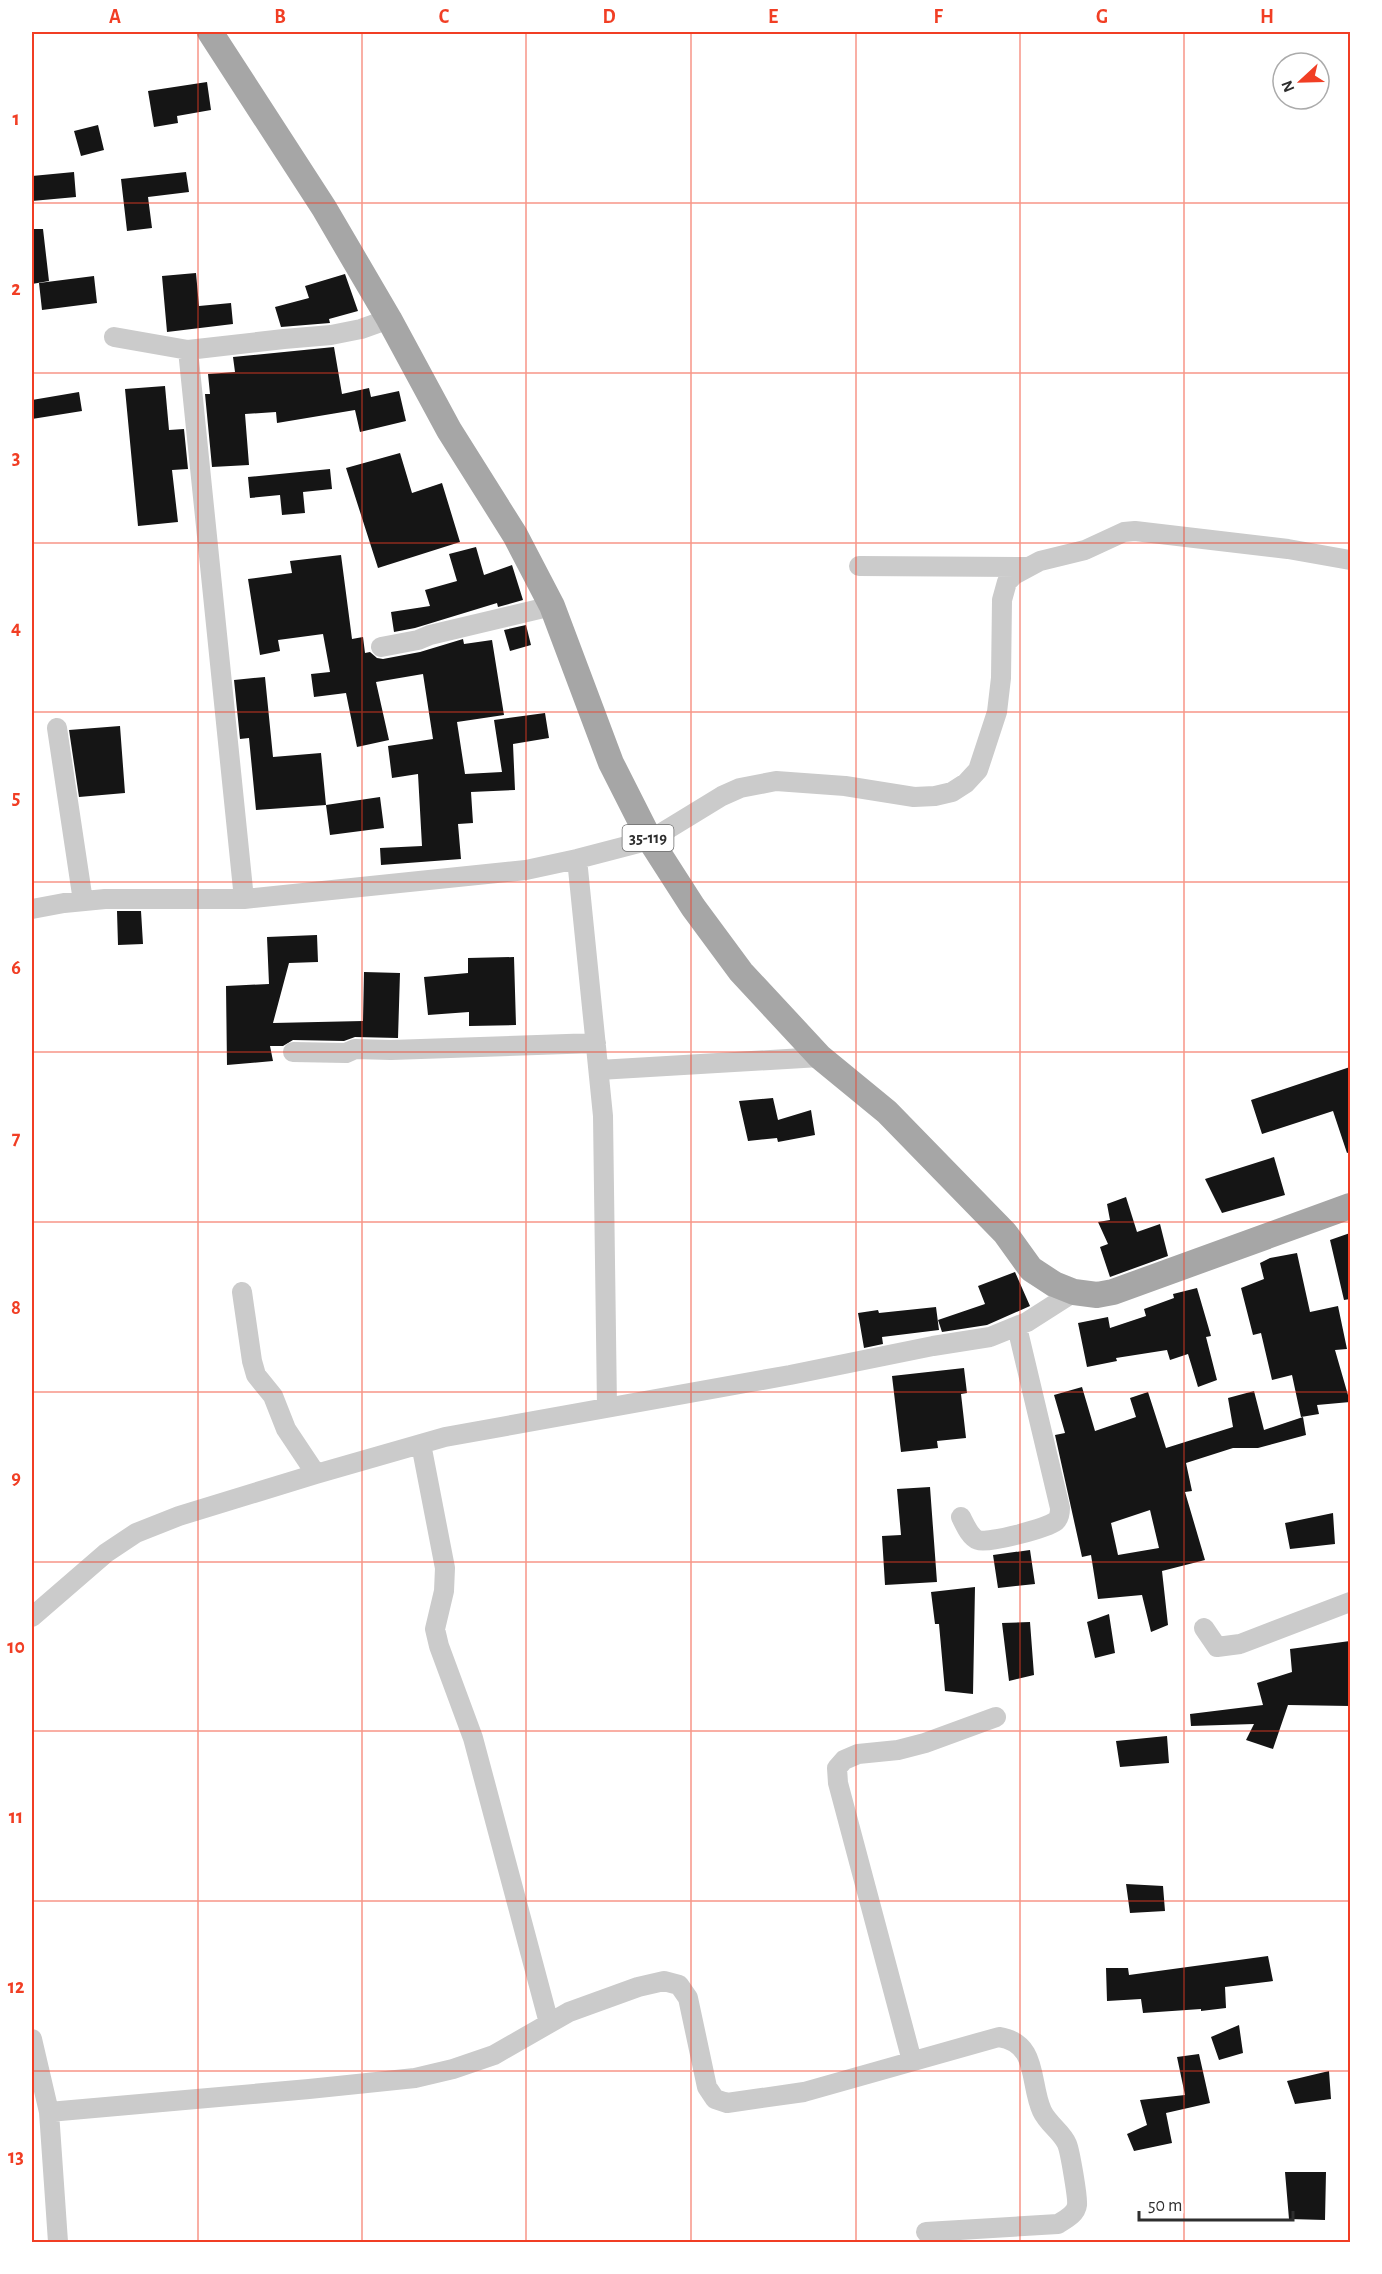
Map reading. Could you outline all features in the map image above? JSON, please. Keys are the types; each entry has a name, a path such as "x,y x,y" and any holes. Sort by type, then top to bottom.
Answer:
{"main road":[{"name":"35-119","path":"210,32 324,208 449,430 514,535 552,606 611,763 650,840 693,907 741,972 820,1057 887,1112 1005,1233 1031,1269 1054,1284 1074,1292 1097,1295 1113,1292 1350,1206"}],"street":[{"path":"114,337 188,350 331,335 361,329 388,319"},
{"path":"188,350 244,899"},
{"path":"32,909 83,901 244,899 526,870 650,840 722,795 757,783 776,781 824,783 914,797 952,792 966,783 978,770 997,712 1001,678 1002,600 1008,582 1026,567 1098,545 1124,532 1135,531 1288,549 1350,560"},
{"path":"859,566 1026,567"},
{"path":"381,648 552,606"},
{"path":"57,728 83,901"},
{"path":"578,859 603,1116 607,1407"},
{"path":"293,1052 345,1053 356,1049 392,1050 596,1043"},
{"path":"599,1070 820,1057"},
{"path":"242,1292 256,1375 273,1396 286,1429 316,1473"},
{"path":"32,1617 106,1553 136,1533 179,1516 316,1473 446,1437 990,1337 1017,1327 1074,1292"},
{"path":"961,1517 969,1533 977,1540 991,1541 1034,1530 1056,1521 1060,1514 1017,1327"},
{"path":"421,1444 446,1568 444,1591 435,1629 439,1646 473,1738 549,2023"},
{"path":"1204,1628 1216,1647 1240,1644 1350,1602"},
{"path":"912,2061 838,1783 837,1768 844,1760 858,1754 898,1750 926,1743 996,1717"},
{"path":"49,2112 415,2078 453,2069 494,2055 569,2012 638,1987 664,1981 680,1985 688,1998 707,2086 715,2099 727,2103 804,2092 999,2037 1011,2039 1022,2047 1028,2057 1041,2110 1068,2145 1077,2205 1071,2216 1058,2224 926,2232"},
{"path":"32,2039 49,2112 58,2242"}],"building":[{"path":"207,82 211,110 177,116 178,123 154,127 148,91"},
{"path":"98,125 104,150 81,156 74,131"},
{"path":"74,172 76,197 32,201 32,176"},
{"path":"186,172 189,192 148,197 152,228 127,231 121,179"},
{"path":"32,229 43,229 49,281 32,284"},
{"path":"196,273 199,306 231,303 233,324 167,332 162,276"},
{"path":"345,274 358,311 329,319 330,323 281,327 275,307 309,298 305,286"},
{"path":"94,276 97,303 42,310 39,283"},
{"path":"334,347 342,394 369,388 371,397 399,391 406,421 360,432 355,410 277,423 276,412 245,414 249,465 212,467 205,394 210,394 208,374 235,372 233,357"},
{"path":"165,386 169,430 184,429 188,469 172,470 178,522 138,526 125,389"},
{"path":"79,392 82,411 32,419 32,400"},
{"path":"400,453 412,493 442,483 460,542 378,568 346,468"},
{"path":"330,469 332,489 303,492 305,513 282,515 280,495 250,498 248,477"},
{"path":"476,547 484,575 512,565 523,600 498,607 497,603 415,628 394,632 391,612 430,606 425,590 457,581 449,554"},
{"path":"341,555 352,639 363,637 365,653 370,652 377,658 383,659 420,652 463,639 464,644 492,640 504,715 457,722 465,774 502,772 494,720 545,713 549,738 513,744 515,790 471,792 473,823 458,824 461,859 381,865 380,848 422,846 418,774 392,778 388,746 433,739 423,674 376,682 389,740 357,747 346,693 314,697 311,674 330,672 323,634 278,640 280,651 260,655 248,579 292,573 290,561"},
{"path":"526,625 531,645 510,651 504,630"},
{"path":"265,677 273,757 321,753 326,805 256,810 249,738 240,739 234,680"},
{"path":"120,726 125,793 79,797 69,730"},
{"path":"380,797 384,828 330,835 326,805"},
{"path":"117,911 141,911 143,944 118,945"},
{"path":"317,935 318,962 289,963 273,1023 363,1021 364,972 400,973 398,1038 355,1037 344,1041 293,1040 283,1046 270,1046 273,1061 227,1065 226,986 269,984 267,937"},
{"path":"514,957 516,1025 469,1026 469,1012 428,1015 424,977 468,973 468,958"},
{"path":"1350,1067 1350,1152 1347,1153 1333,1111 1262,1134 1251,1100"},
{"path":"773,1098 778,1120 811,1110 815,1135 778,1142 777,1138 748,1141 739,1101"},
{"path":"1274,1157 1285,1195 1222,1213 1205,1179"},
{"path":"1126,1197 1137,1232 1160,1224 1168,1256 1110,1277 1100,1247 1108,1244 1098,1222 1110,1220 1107,1204"},
{"path":"1350,1233 1350,1299 1344,1300 1330,1240"},
{"path":"1297,1253 1310,1312 1338,1306 1347,1349 1335,1350 1350,1402 1317,1405 1319,1414 1301,1417 1292,1375 1272,1380 1261,1333 1253,1335 1241,1288 1264,1279 1260,1263 1270,1258"},
{"path":"1015,1272 1030,1306 987,1325 942,1332 938,1320 985,1304 978,1286"},
{"path":"1197,1288 1211,1336 1206,1337 1217,1380 1198,1387 1188,1354 1170,1360 1167,1350 1116,1358 1117,1361 1087,1367 1078,1323 1108,1317 1110,1328 1146,1316 1144,1309 1174,1298 1173,1294"},
{"path":"936,1307 939,1330 882,1337 883,1344 864,1348 858,1313"},
{"path":"964,1368 967,1393 961,1394 966,1438 937,1441 938,1448 901,1452 892,1376"},
{"path":"1082,1387 1095,1431 1136,1417 1130,1398 1148,1392 1166,1448 1233,1427 1228,1398 1254,1391 1264,1430 1303,1417 1306,1435 1258,1448 1233,1448 1186,1463 1192,1491 1185,1492 1205,1560 1162,1571 1168,1625 1151,1632 1142,1595 1098,1599 1091,1555 1082,1557 1055,1435 1065,1433 1054,1395","holes":["1150,1510 1159,1548 1118,1555 1111,1523"]},
{"path":"930,1487 937,1582 885,1585 882,1536 901,1535 897,1489"},
{"path":"1333,1513 1335,1544 1290,1549 1285,1523"},
{"path":"1030,1550 1035,1584 998,1588 993,1555"},
{"path":"975,1587 973,1694 945,1691 939,1624 935,1624 931,1592"},
{"path":"1109,1614 1115,1653 1095,1658 1087,1622"},
{"path":"1030,1622 1034,1675 1009,1681 1002,1623"},
{"path":"1350,1641 1350,1706 1288,1705 1273,1749 1246,1740 1254,1724 1191,1726 1190,1714 1263,1705 1257,1683 1292,1672 1290,1649"},
{"path":"1167,1736 1169,1763 1120,1767 1116,1741"},
{"path":"1126,1884 1163,1886 1165,1911 1130,1913"},
{"path":"1268,1956 1273,1981 1225,1987 1226,2008 1143,2013 1141,1999 1107,2001 1106,1968 1128,1968 1129,1975"},
{"path":"1239,2025 1243,2053 1219,2060 1211,2037"},
{"path":"1199,2054 1210,2103 1166,2113 1172,2143 1134,2151 1127,2134 1147,2125 1140,2100 1185,2095 1177,2057"},
{"path":"1329,2071 1331,2099 1295,2104 1287,2081"},
{"path":"1285,2172 1326,2172 1325,2220 1289,2219"}]}
